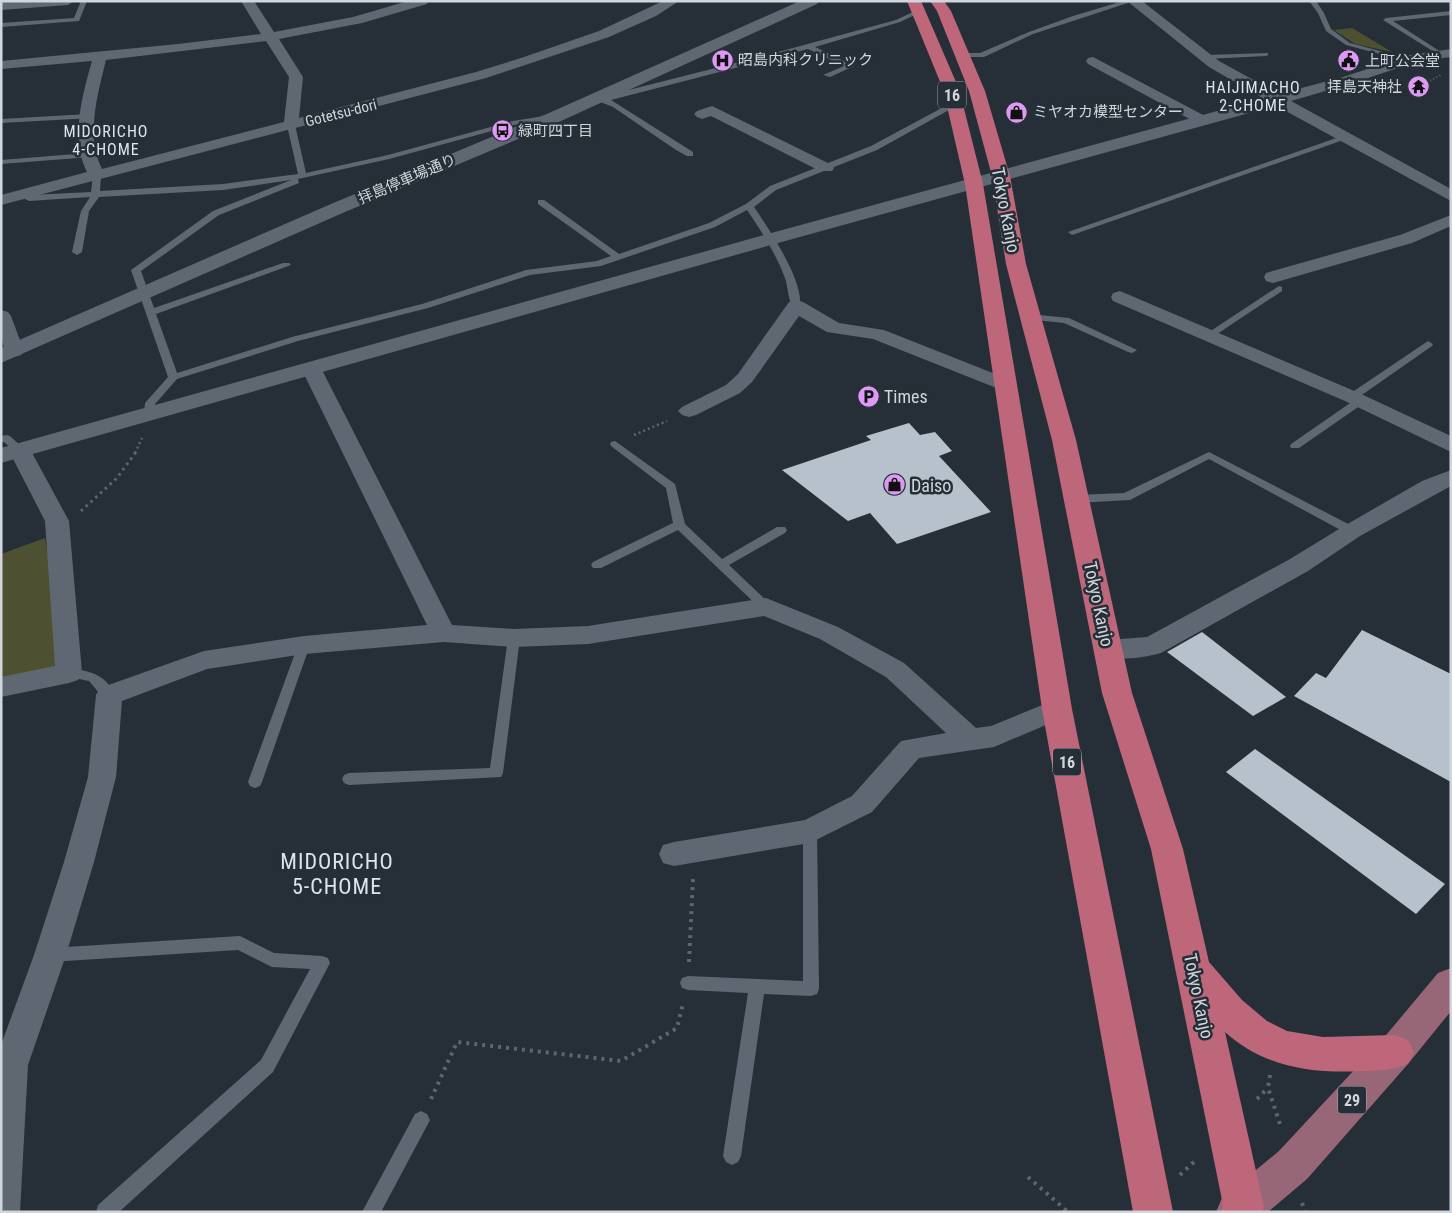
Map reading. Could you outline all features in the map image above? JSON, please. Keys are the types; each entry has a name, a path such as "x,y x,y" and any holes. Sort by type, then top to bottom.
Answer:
{"highway":[{"name":"Tokyo Kanjo","path":"937,1 944,11 976,91 987,180 1006,385 1057,709 1124,1066 1154,1212"},
{"name":"Tokyo Kanjo","path":"917,6 951,89 954,105 987,180 1009,216 1016,264 1029,317 1064,440 1117,693 1168,849 1241,1211"},
{"path":"1193,967 1205,985 1235,1019 1275,1044 1300,1052 1323,1054 1358,1055 1395,1052"}],"main road":[{"name":"29","path":"1241,1211 1293,1165 1395,1052 1451,984"}],"street":[{"path":"1,6 68,1"},
{"path":"247,1 296,77 291,125"},
{"path":"1,65 197,47 353,21 422,1"},
{"name":"Gotetsu-dori","path":"1,200 401,97 548,54 621,26 672,1"},
{"name":"拝島停車場通り","path":"8,353 338,208 599,99 812,1"},
{"path":"1132,1 1206,58 1276,100 1451,196"},
{"path":"1,687 69,673 57,522 8,448 149,414 771,239 1358,77 1406,59 1445,53"},
{"path":"97,175 88,155 92,88 100,56"},
{"path":"1093,61 1202,120"},
{"path":"702,114 712,111 826,168"},
{"path":"1276,283 1406,240 1451,220"},
{"path":"1120,297 1356,399 1451,445"},
{"path":"689,411 733,389 745,378 796,306 834,328 876,334 1006,385"},
{"path":"1,316 8,353"},
{"path":"311,368 444,633"},
{"path":"1108,649 1152,646 1299,565 1352,531 1430,486 1451,477"},
{"path":"2,1212 11,1065 50,955 79,862 102,777 109,695 204,660 304,645 444,633 514,638 588,634 766,607 829,632 895,670 971,739"},
{"path":"685,852 810,831 862,804 911,749 994,736 1057,709"}],"lane":[{"path":"1,26 76,20 84,1"},
{"path":"962,55 981,54 1074,17 1132,1"},
{"path":"1312,1 1321,13 1328,30 1348,44 1406,59"},
{"path":"599,99 898,21 917,6"},
{"path":"1445,53 1386,20 1451,12"},
{"path":"808,46 850,66 827,75"},
{"path":"1206,58 1266,54"},
{"path":"599,99 619,107 673,146 690,154"},
{"path":"149,414 150,403 174,377 295,338 425,306 529,272 598,264 712,224 749,206 773,188 874,148 954,105"},
{"path":"1,121 89,116"},
{"path":"22,195 29,198 95,196 223,187 303,176 389,157 513,123 555,116"},
{"path":"291,125 303,176"},
{"path":"1072,232 1345,138"},
{"path":"1,162 88,155"},
{"path":"77,252 85,211 95,196 97,175"},
{"path":"174,377 136,270 216,214 246,200 292,184 303,176"},
{"path":"541,202 618,257"},
{"path":"749,206 771,239 794,289 796,306"},
{"path":"151,312 286,265"},
{"path":"1208,336 1276,283"},
{"path":"1029,317 1066,320 1132,350"},
{"path":"1295,446 1428,344"},
{"path":"615,444 671,487 679,525 766,607"},
{"path":"1077,499 1126,497 1209,455 1352,531"},
{"path":"597,565 679,525"},
{"path":"721,565 781,530"},
{"path":"349,779 496,773 514,638"},
{"path":"255,782 304,645"},
{"path":"69,673 93,677 109,695"},
{"path":"688,983 757,988 811,989 810,831"},
{"path":"50,955 240,943 272,960 322,963 267,1066 105,1212"},
{"path":"732,1156 757,988"},
{"path":"371,1212 421,1120"}],"path":[{"path":"1424,84 1442,74"},
{"path":"615,444 689,411"},
{"path":"59,531 125,471 138,451 149,414"},
{"path":"421,1120 457,1042 621,1061 677,1028 688,983 685,852"},
{"path":"1028,1177 1068,1212"}],"green space":[{"path":"1352,28 1392,52 1355,44 1334,30"},
{"path":"45,538 65,660 42,673 1,681 1,554"}],"building":[{"path":"909,423 920,435 935,432 952,451 939,456 991,512 897,544 870,513 848,521 782,470 871,440 866,436"},
{"path":"1362,630 1451,674 1451,782 1294,696 1316,673 1326,678"},
{"path":"1202,632 1286,697 1253,716 1167,652"},
{"path":"1255,749 1445,884 1416,914 1226,772"}],"place":[{"name":"昭島内科クリニック","path":"722,60"},
{"name":"上町公会堂","path":"1349,61"},
{"name":"拝島天神社","path":"1418,87"},
{"name":"ミヤオカ模型センター","path":"1017,112"},
{"name":"緑町四丁目","path":"502,131"},
{"name":"Times","path":"868,396"},
{"name":"Daiso","path":"895,485"}],"district":[{"name":"HAIJIMACHO 2-CHOME","path":"1253,96"},
{"name":"MIDORICHO 4-CHOME","path":"106,140"},
{"name":"MIDORICHO 5-CHOME","path":"337,874"}]}
